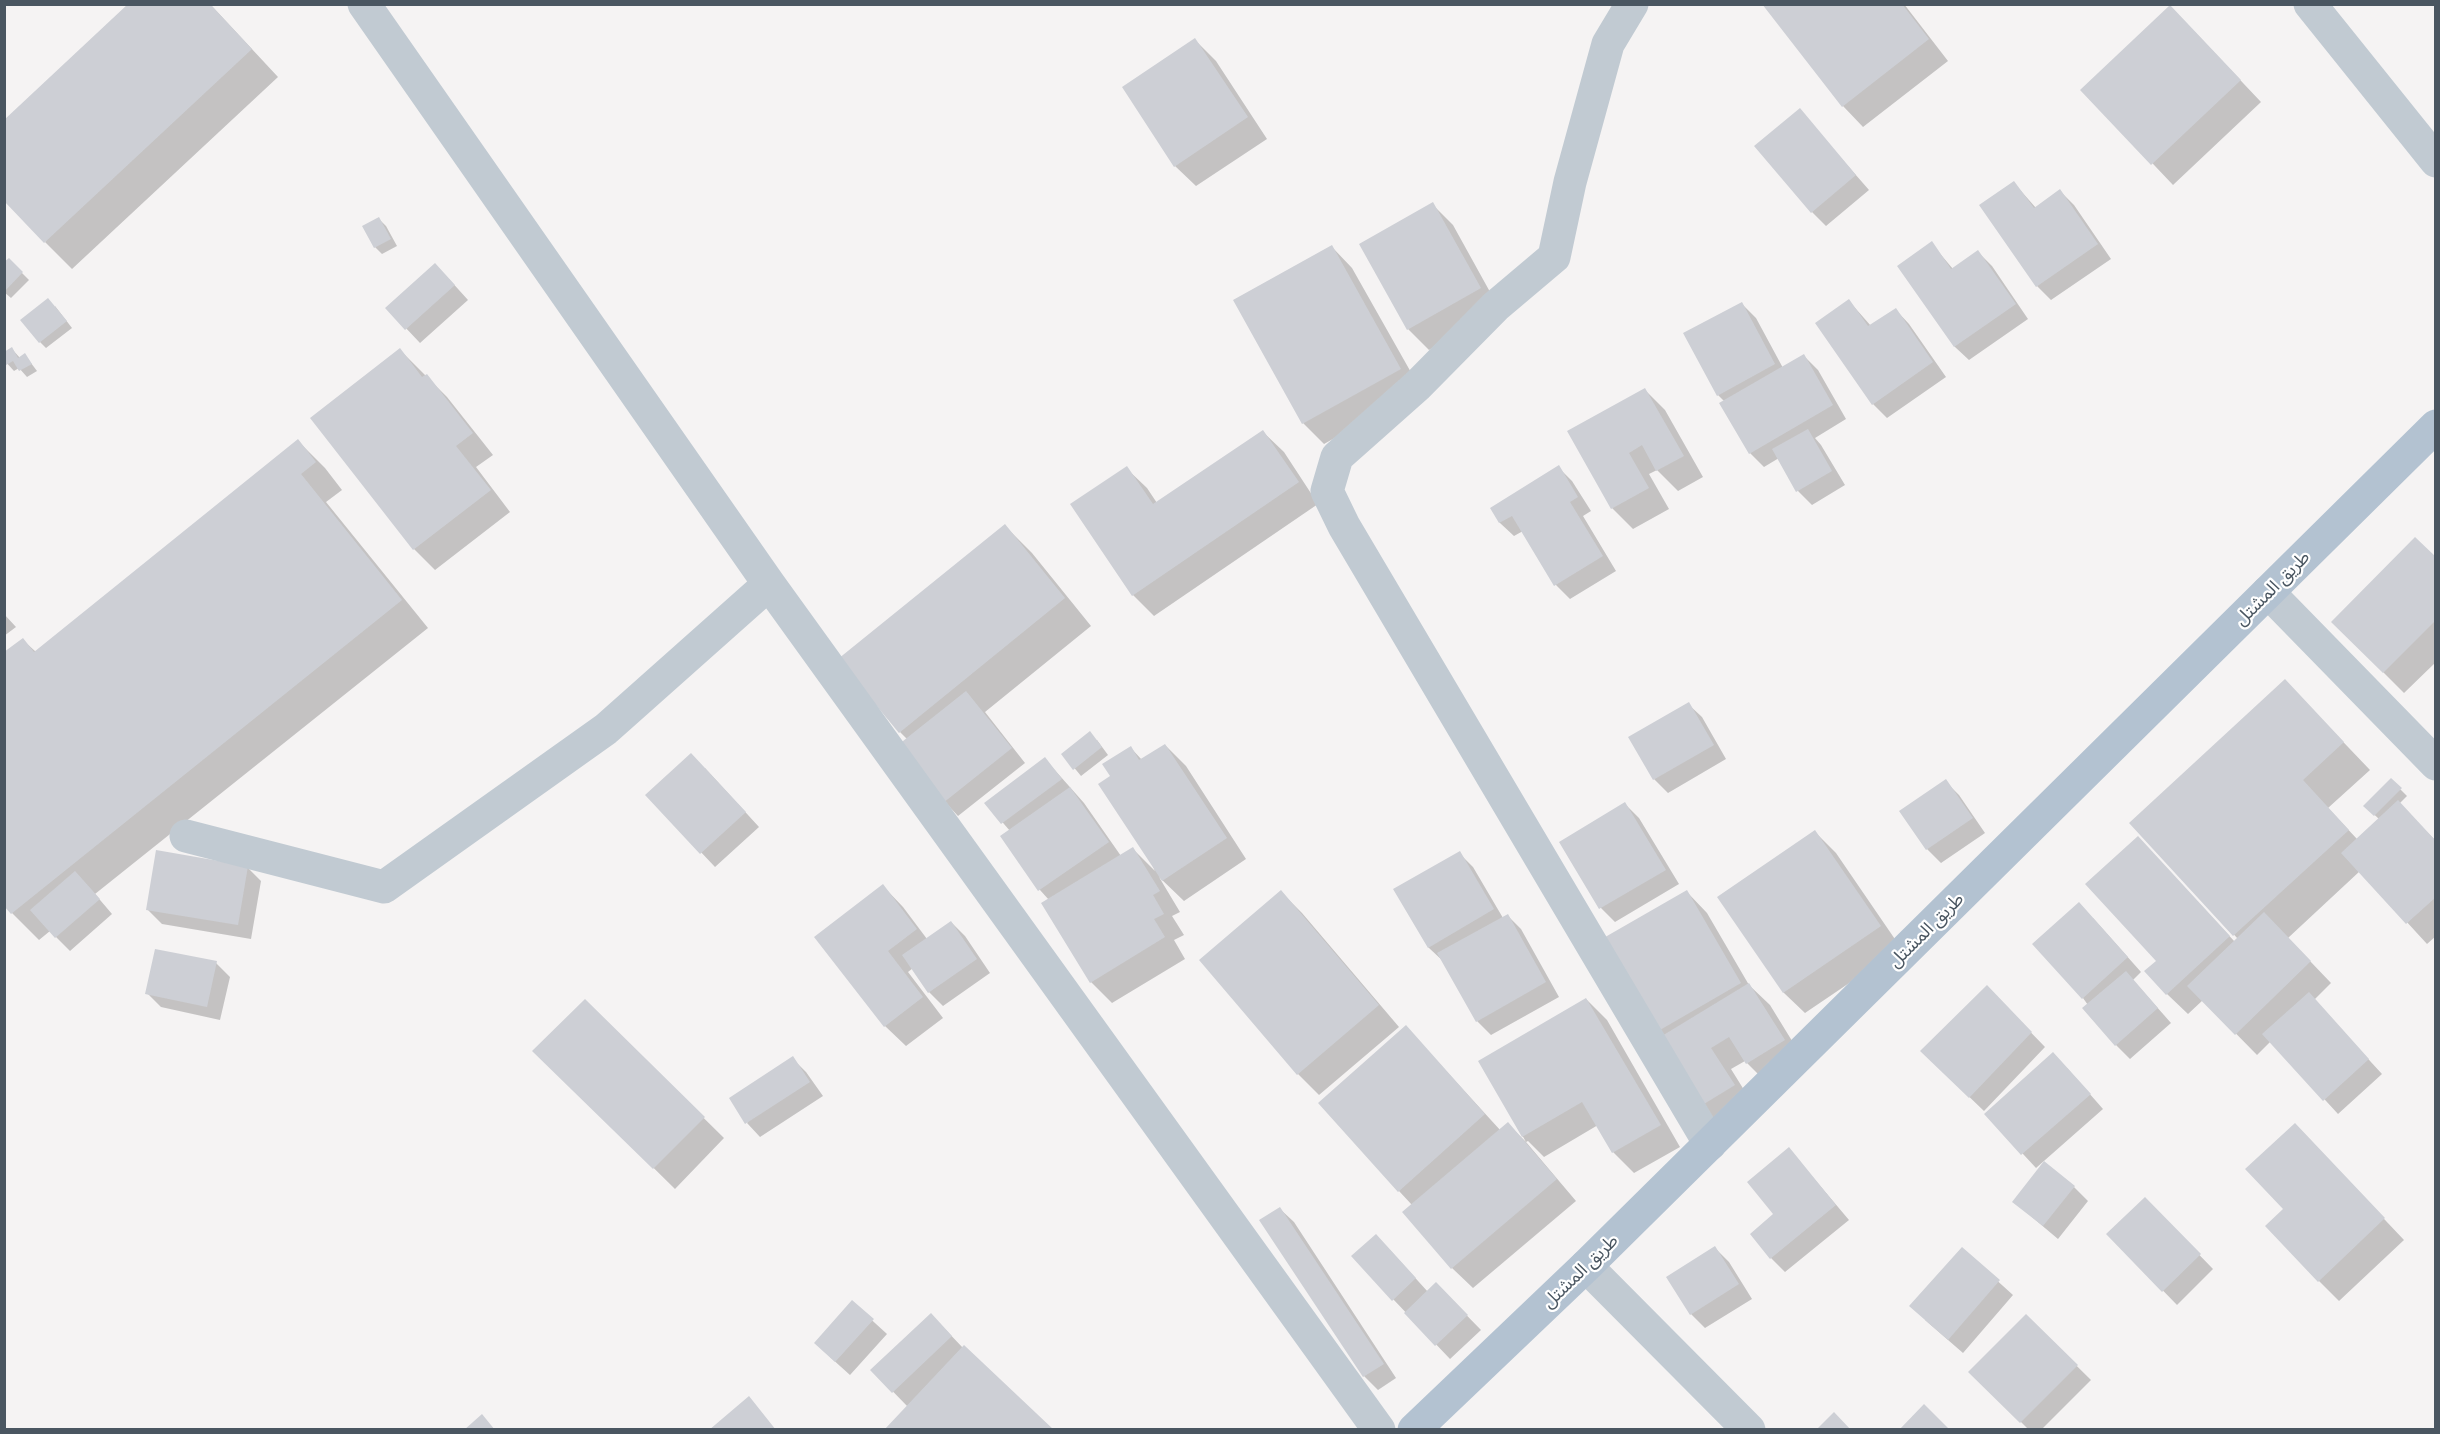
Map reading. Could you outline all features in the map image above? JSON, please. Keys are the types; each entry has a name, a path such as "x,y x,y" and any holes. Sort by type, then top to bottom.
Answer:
{"main road":[{"name":"طريق المشتل","path":"1414,1430 1586,1266 2436,426"}],"street":[{"path":"364,4 769,585 1379,1430"},
{"path":"1632,4 1608,44 1569,182 1554,257 1496,306 1417,386 1337,457 1327,491 1344,526 1710,1144"},
{"path":"2310,4 2436,161"},
{"path":"186,836 384,887 606,729 769,585"},
{"path":"2268,592 2436,764"},
{"path":"1586,1266 1749,1430"}],"building":[{"path":"128,4 210,4 252,49 44,243 4,201 4,120"},
{"path":"1762,4 1902,4 1929,39 1842,107"},
{"path":"2170,5 2241,80 2151,165 2080,90"},
{"path":"1195,38 1248,117 1174,167 1122,87"},
{"path":"1800,108 1856,175 1811,213 1754,146"},
{"path":"2014,181 2034,208 2060,189 2098,244 2036,287 1979,205"},
{"path":"1433,202 1481,288 1407,330 1359,244"},
{"path":"379,217 391,239 374,248 362,226"},
{"path":"1932,241 1951,269 1978,250 2016,304 1954,347 1897,266"},
{"path":"1332,245 1401,369 1302,424 1233,300"},
{"path":"9,258 23,272 4,292 4,262"},
{"path":"435,263 455,285 405,330 385,308"},
{"path":"48,298 67,321 39,343 20,320"},
{"path":"1849,299 1868,326 1896,308 1933,362 1872,405 1815,323"},
{"path":"1742,302 1775,364 1717,396 1683,333"},
{"path":"12,347 18,358 25,353 32,364 19,371 13,361 6,365 4,352"},
{"path":"400,348 422,377 427,374 473,433 456,446 491,490 413,550 310,418"},
{"path":"1804,354 1833,405 1749,454 1719,403"},
{"path":"1645,388 1684,456 1656,471 1642,445 1629,453 1649,488 1611,509 1567,431"},
{"path":"1808,429 1832,471 1796,492 1772,449"},
{"path":"1263,430 1299,482 1132,596 1070,504 1127,466 1153,504"},
{"path":"298,439 316,462 301,474 402,600 11,914 4,906 4,652 23,638 34,652"},
{"path":"1559,465 1578,497 1570,502 1603,556 1554,586 1512,516 1499,523 1490,508"},
{"path":"1005,524 1065,598 899,733 838,659"},
{"path":"2415,537 2436,557 2436,620 2383,673 2331,622"},
{"path":"2285,679 2344,742 2303,780 2349,830 2233,936 2129,823"},
{"path":"966,691 1012,748 943,803 898,745"},
{"path":"1689,702 1714,745 1653,780 1628,737"},
{"path":"1090,731 1102,747 1073,770 1061,754"},
{"path":"1165,744 1227,838 1162,881 1098,784 1110,776 1102,764 1131,746 1139,760"},
{"path":"691,753 746,812 700,854 645,795"},
{"path":"1045,757 1062,779 1001,824 984,803"},
{"path":"2391,778 2402,788 2374,816 2363,806"},
{"path":"1946,779 1973,818 1926,850 1899,811"},
{"path":"1070,787 1109,842 1038,891 1000,836"},
{"path":"2398,800 2436,841 2436,897 2406,924 2341,853"},
{"path":"1625,802 1666,870 1599,909 1559,842"},
{"path":"1815,830 1881,926 1783,993 1717,897"},
{"path":"2138,836 2230,936 2166,995 2144,971 2156,961 2085,884"},
{"path":"1133,847 1160,891 1153,895 1164,914 1154,919 1165,937 1090,983 1041,903"},
{"path":"156,850 248,866 238,925 146,910"},
{"path":"1460,851 1494,909 1428,948 1393,889"},
{"path":"75,871 100,899 55,938 30,910"},
{"path":"883,884 917,929 888,951 923,997 884,1027 814,937"},
{"path":"1281,890 1379,1005 1297,1075 1199,960"},
{"path":"1687,890 1741,983 1653,1034 1600,940"},
{"path":"2079,902 2128,957 2082,999 2032,944"},
{"path":"2264,912 2311,961 2235,1035 2187,986"},
{"path":"1508,914 1546,982 1476,1022 1437,953"},
{"path":"951,921 977,959 928,993 902,955"},
{"path":"155,949 217,961 207,1007 145,994"},
{"path":"2126,971 2158,1008 2115,1046 2082,1008"},
{"path":"1749,983 1785,1040 1746,1064 1729,1037 1711,1048 1735,1085 1699,1107 1657,1039"},
{"path":"1987,985 2032,1032 1969,1098 1920,1051"},
{"path":"2309,992 2369,1059 2323,1101 2262,1034"},
{"path":"1586,998 1661,1125 1612,1153 1582,1102 1522,1137 1478,1061"},
{"path":"585,999 705,1117 653,1169 532,1051"},
{"path":"1406,1025 1485,1114 1398,1192 1318,1103"},
{"path":"2053,1052 2091,1094 2021,1155 1984,1114"},
{"path":"793,1056 810,1082 745,1124 729,1098"},
{"path":"1508,1122 1557,1179 1451,1269 1402,1212"},
{"path":"2295,1123 2385,1218 2318,1282 2265,1226 2283,1209 2245,1169"},
{"path":"1789,1147 1836,1205 1770,1259 1750,1234 1773,1214 1747,1182"},
{"path":"2044,1161 2075,1186 2043,1226 2012,1202"},
{"path":"2145,1197 2201,1254 2162,1292 2106,1234"},
{"path":"1280,1207 1384,1364 1363,1377 1259,1220"},
{"path":"1376,1234 1416,1278 1392,1301 1351,1256"},
{"path":"1715,1246 1739,1284 1690,1315 1666,1277"},
{"path":"1962,1247 2000,1280 1948,1340 1909,1306"},
{"path":"1436,1282 1468,1315 1435,1346 1404,1313"},
{"path":"852,1300 874,1319 835,1362 814,1343"},
{"path":"931,1313 952,1336 892,1393 870,1370"},
{"path":"2026,1314 2078,1365 2020,1423 1968,1372"},
{"path":"964,1345 1054,1430 884,1430"},
{"path":"749,1396 776,1430 709,1430"},
{"path":"1924,1404 1950,1430 1899,1430"},
{"path":"1834,1412 1851,1430 1816,1430"},
{"path":"482,1414 495,1430 464,1430"}]}
